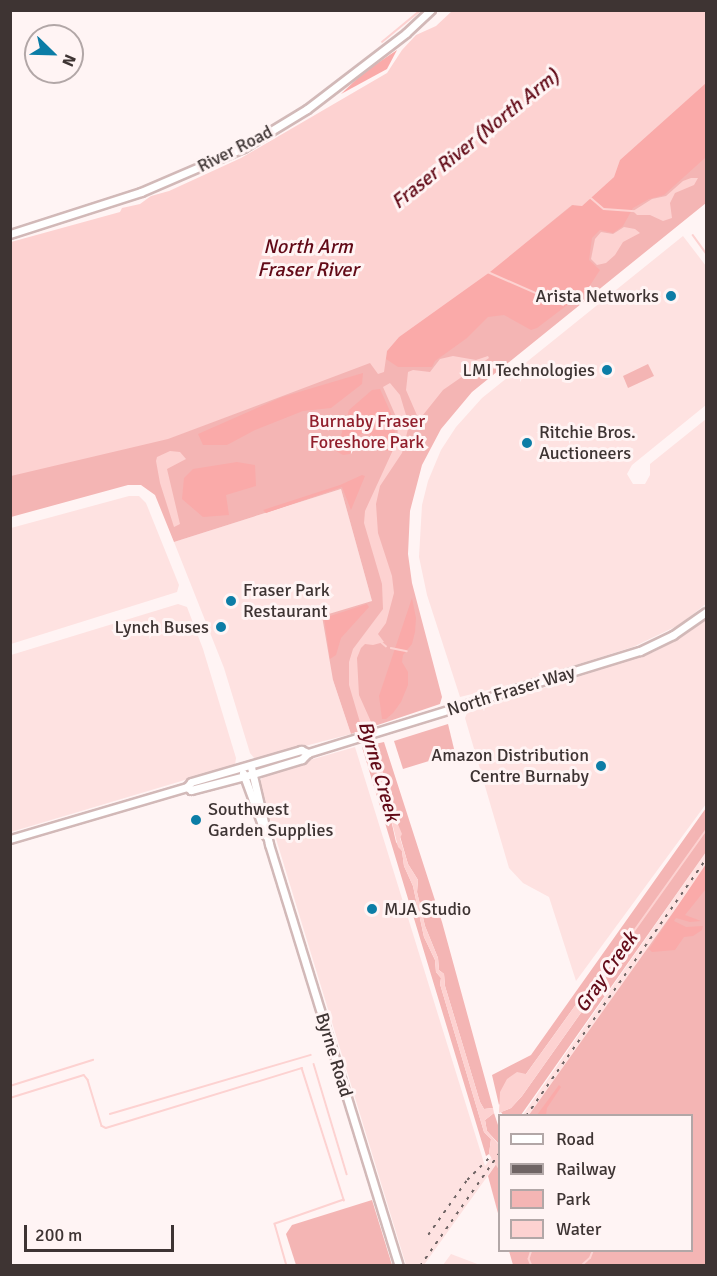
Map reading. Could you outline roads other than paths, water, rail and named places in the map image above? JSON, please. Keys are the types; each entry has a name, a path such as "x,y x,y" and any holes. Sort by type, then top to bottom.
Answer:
{"street":[{"name":"River Road","path":"10,234 141,192 243,148 307,109 406,33 431,10"},
{"name":"North Fraser Way","path":"10,839 187,787 191,790 252,770 302,759 308,753 639,651 673,635 706,612"},
{"name":"Byrne Road","path":"252,770 269,844 399,1266"},
{"name":"Byrne Road","path":"243,773 258,821 269,844"}],"water":[{"name":"North Arm Fraser River","path":"452,11 706,11 706,83 620,160 614,177 582,206 572,205 490,272 399,337 387,351 384,372 378,374 370,363 168,439 11,476 11,242 120,212 122,208 140,204 151,196 169,191 241,158 387,73 402,50 416,35 436,26"},
{"path":"698,178 694,185 675,193 670,203 672,218 663,221 650,215 637,215 633,211 652,199 666,196 683,181"},
{"path":"624,227 635,229 640,233 623,242 615,255 606,263 597,265 591,259 595,239 601,232 613,234"},
{"path":"453,356 476,360 488,356 489,358 443,390 419,420 406,390 408,372 413,370 430,372 440,359"},
{"path":"390,383 400,395 409,425 402,453 380,486 376,504 378,533 392,576 394,593 386,623 378,634 384,642 373,645 365,644 357,658 359,695 372,724 378,764 382,769 387,790 393,799 393,812 402,834 400,838 408,864 418,880 417,892 425,926 438,958 439,970 444,974 445,986 480,1102 484,1109 493,1108 494,1113 485,1120 487,1131 498,1144 498,1168 489,1154 491,1139 484,1132 440,984 441,978 436,972 435,960 424,937 413,886 404,866 402,851 398,847 387,802 349,685 349,662 353,649 383,609 382,584 364,523 365,511 398,439 397,419 383,387"},
{"path":"170,451 180,452 186,459 167,469 180,524 174,527 160,483 156,461 157,457"},
{"path":"600,975 607,976 522,1096 511,1108 499,1113 500,1092 507,1079 517,1072 526,1074 595,978"}],"waterway":[{"path":"382,42 421,10"},
{"path":"590,197 604,209 635,211"},
{"path":"693,235 706,253"},
{"path":"488,272 563,305"},
{"path":"380,641 386,646"},
{"path":"391,648 407,651"},
{"name":"Gray Creek","path":"602,976 706,830"},
{"path":"110,1114 310,1055"},
{"path":"10,1086 93,1060"},
{"path":"314,1064 347,1174"},
{"path":"10,1098 84,1075 88,1080 102,1126 106,1128 302,1068 344,1200 275,1224 287,1266"},
{"name":"Byrne Creek","path":"531,1252 529,1259 532,1266"},
{"path":"581,1266 590,1258 592,1252"}],"railway":[{"path":"527,1114 706,859"},
{"path":"420,1266 498,1155"},
{"path":"428,1235 467,1180 491,1156"}],"place":[{"name":"Arista Networks","path":"671,296"},
{"name":"LMI Technologies","path":"607,370"},
{"name":"Ritchie Bros. Auctioneers","path":"527,443"},
{"name":"Fraser Park Restaurant","path":"231,601"},
{"name":"Lynch Buses","path":"221,627"},
{"name":"Amazon Distribution Centre Burnaby","path":"601,766"},
{"name":"Southwest Garden Supplies","path":"196,820"},
{"name":"MJA Studio","path":"372,909"}],"water label":[{"name":"Fraser River (North Arm)","path":"475,139"}],"park label":[{"name":"Burnaby Fraser Foreshore Park","path":"367,432"}]}
